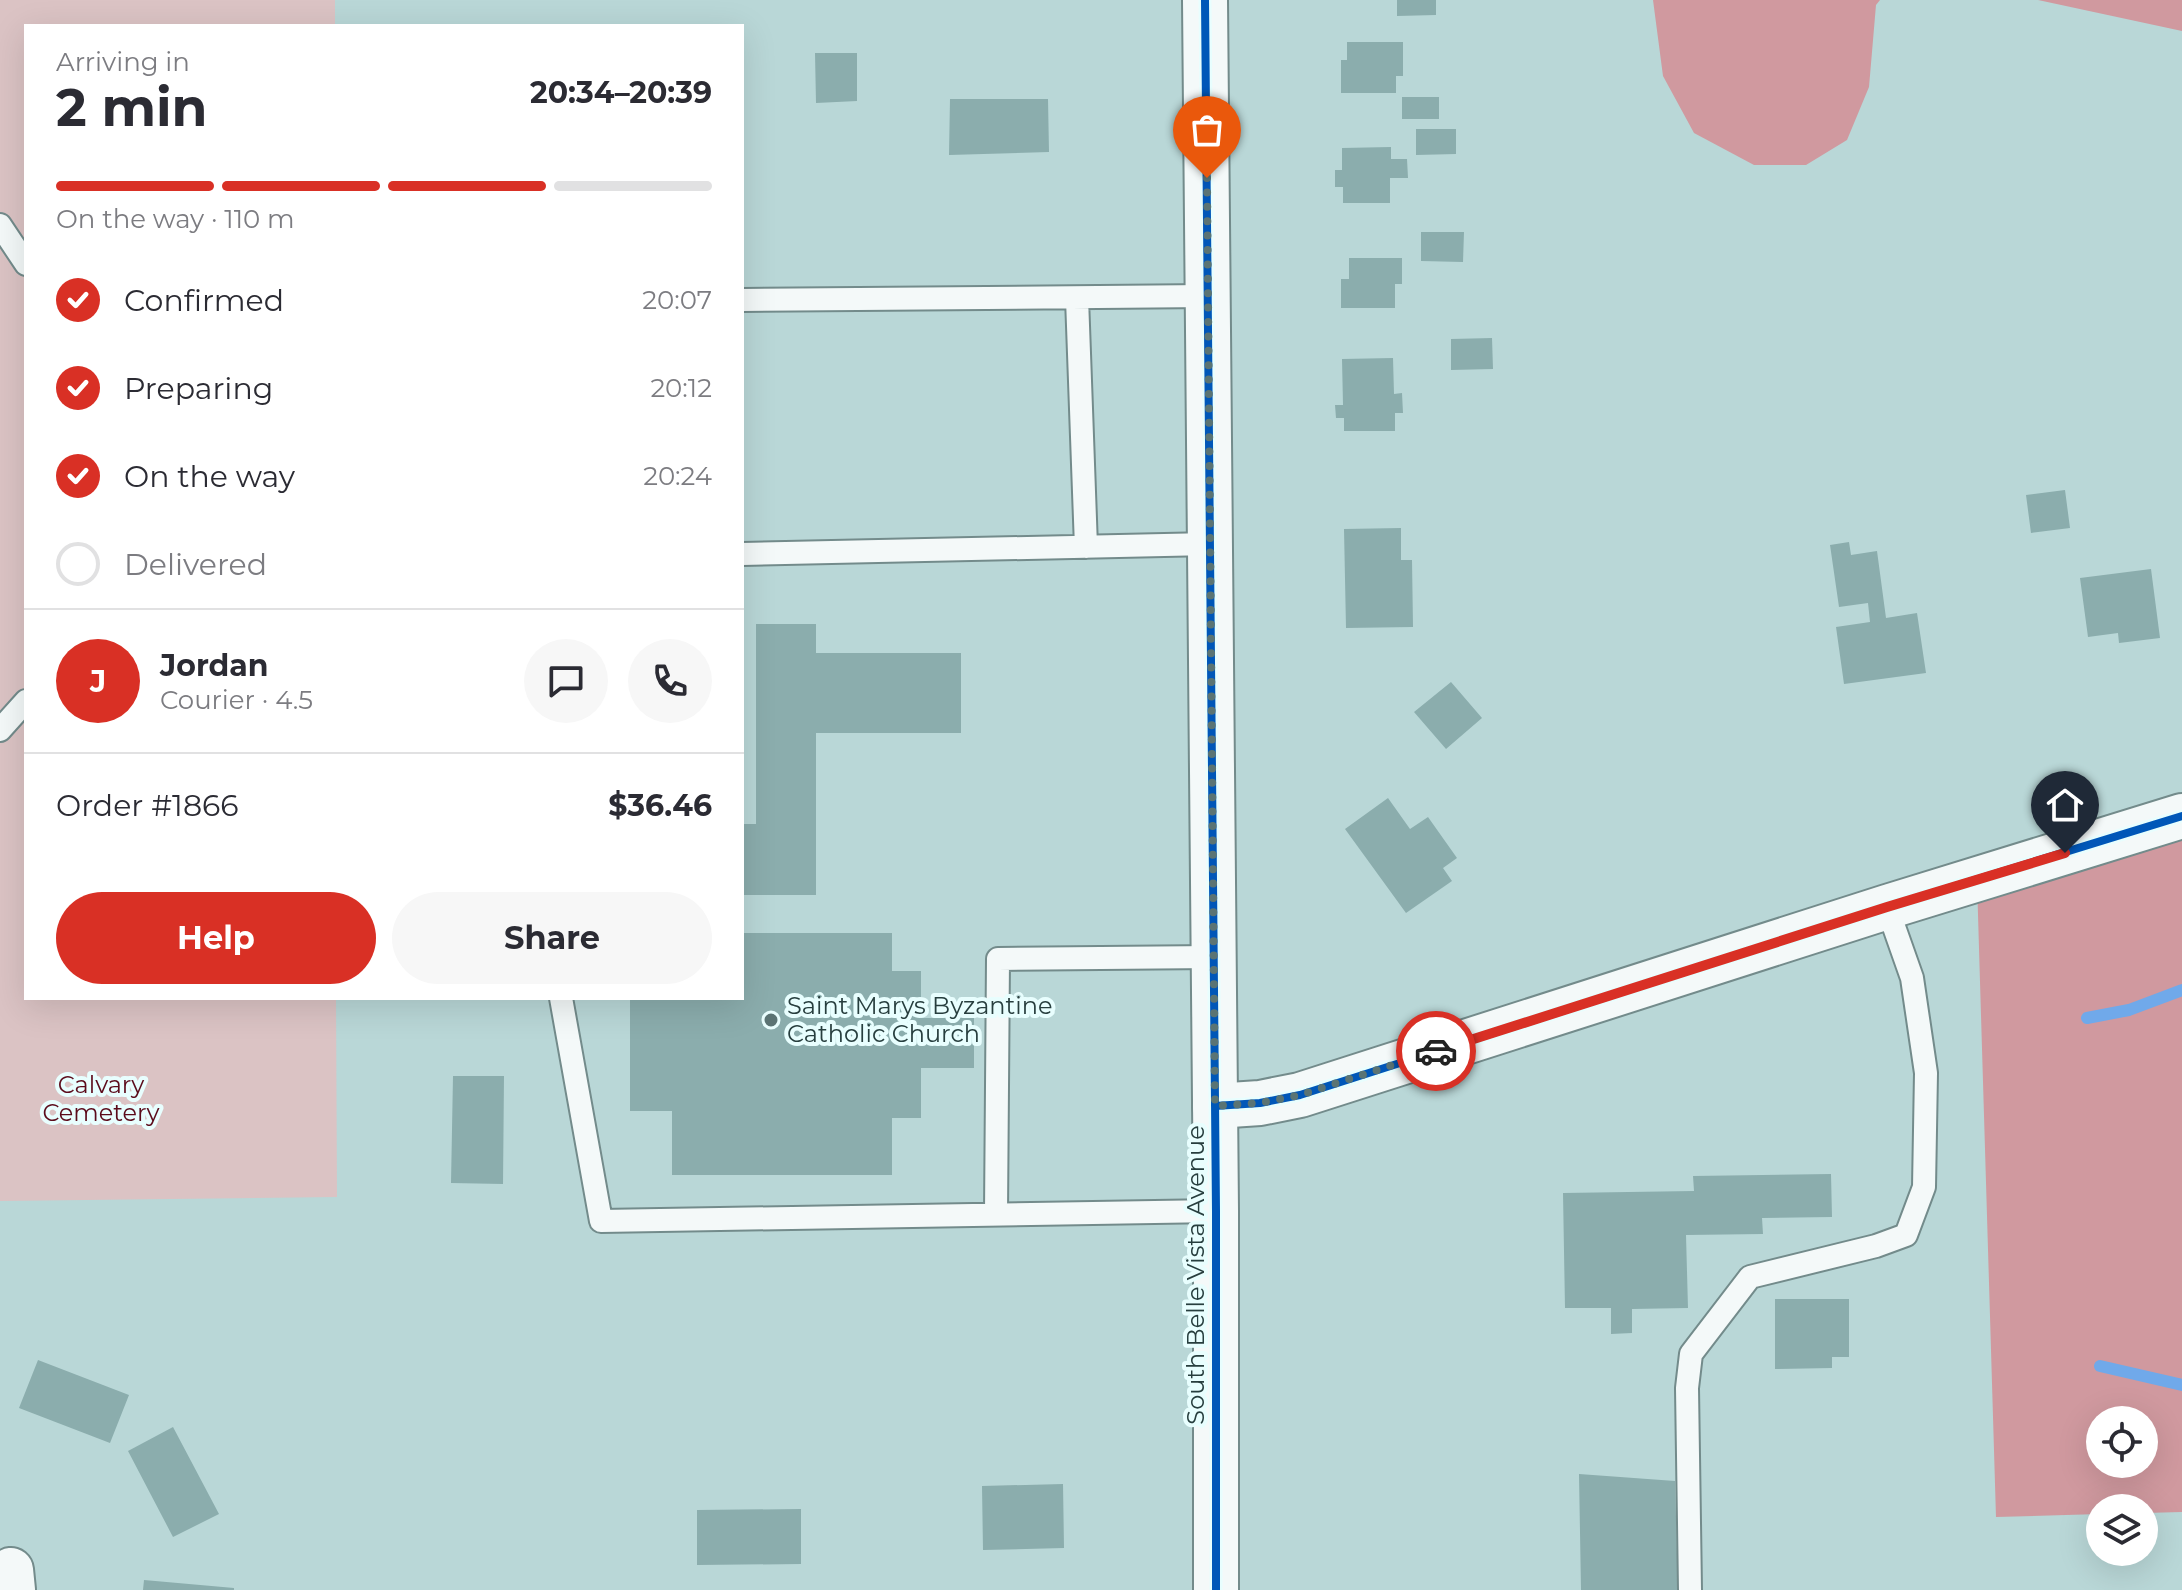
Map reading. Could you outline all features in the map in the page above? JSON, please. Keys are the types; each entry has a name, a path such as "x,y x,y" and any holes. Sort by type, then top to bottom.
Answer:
{"street":[{"name":"South Belle Vista Avenue","path":"1205,0 1216,1211 1216,1590"},
{"path":"1215,1106 1260,1103 1300,1095 2182,816"}],"lane":[{"path":"0,225 24,261"},
{"path":"744,300 1208,296"},
{"path":"1077,298 1086,547"},
{"path":"744,554 1210,544"},
{"path":"0,730 24,703"},
{"path":"1690,1590 1687,1388 1691,1354 1750,1277 1876,1246 1906,1235 1924,1187 1926,1073 1912,978 1887,907"},
{"path":"996,1214 998,959 1214,957"},
{"path":"561,1000 601,1221 1216,1211"}],"green space":[{"name":"Calvary Cemetery","path":"0,0 335,0 335,24 24,24 24,1000 336,1000 337,1197 0,1201"}],"shaded area":[{"path":"1653,0 1880,0 1876,5 1869,87 1847,140 1806,165 1754,165 1694,133 1663,76"},
{"path":"2038,0 2182,0 2182,31"},
{"path":"2182,816 2182,1512 2158,1513 2158,1494 2086,1494 2086,1514 1996,1517 1977,881"}],"building":[{"path":"1397,0 1436,0 1436,15 1397,16"},
{"path":"1347,42 1403,42 1403,76 1396,76 1396,93 1341,93 1341,60 1347,60"},
{"path":"815,53 857,53 857,101 816,103"},
{"path":"1402,97 1439,97 1439,119 1402,119"},
{"path":"950,99 1048,99 1049,152 949,155"},
{"path":"1416,129 1456,129 1456,154 1416,155"},
{"path":"1391,147 1391,159 1407,159 1408,178 1390,178 1390,203 1343,203 1343,187 1335,187 1335,170 1342,170 1342,148"},
{"path":"1421,232 1464,232 1463,262 1421,261"},
{"path":"1349,258 1402,258 1402,284 1395,284 1395,308 1341,308 1341,279 1349,279"},
{"path":"1492,338 1493,369 1451,370 1451,339"},
{"path":"1393,358 1394,394 1402,393 1403,413 1395,413 1395,431 1344,431 1344,418 1336,418 1335,405 1343,405 1342,359"},
{"path":"2065,490 2070,528 2031,533 2026,495"},
{"path":"1401,528 1401,560 1412,560 1413,627 1346,628 1344,529"},
{"path":"1849,542 1851,555 1877,551 1886,618 1917,613 1926,673 1844,684 1836,627 1870,622 1868,603 1839,607 1830,545"},
{"path":"2151,569 2160,638 2119,643 2118,633 2088,637 2080,578"},
{"path":"756,624 816,624 816,653 961,653 961,733 816,733 816,895 744,895 744,824 756,824"},
{"path":"1451,682 1482,718 1446,749 1414,712"},
{"path":"1388,798 1410,829 1428,817 1457,858 1443,868 1452,881 1406,913 1345,829"},
{"path":"744,933 892,933 892,971 921,971 921,1018 974,1018 974,1068 921,1068 921,1118 892,1118 892,1175 672,1175 672,1111 630,1111 630,1000 744,1000"},
{"path":"453,1076 504,1076 503,1184 451,1183"},
{"path":"1831,1174 1832,1217 1762,1218 1763,1234 1686,1235 1688,1308 1632,1309 1632,1333 1611,1334 1611,1308 1565,1308 1563,1193 1694,1191 1693,1176"},
{"path":"1775,1299 1849,1299 1849,1357 1832,1357 1832,1368 1775,1369"},
{"path":"38,1360 129,1395 110,1443 19,1408"},
{"path":"173,1427 219,1514 173,1537 128,1451"},
{"path":"1579,1474 1675,1481 1678,1590 1581,1590"},
{"path":"1063,1484 1064,1548 983,1550 982,1486"},
{"path":"801,1509 801,1564 697,1565 697,1510"},
{"path":"144,1580 234,1588 234,1590 143,1590"}],"waterway":[{"path":"2087,1018 2129,1010 2182,990"},
{"path":"2100,1366 2182,1385"}],"cycle path":[{"path":"1205,0 1216,1211 1216,1590"},
{"path":"1215,1106 1260,1103 1300,1095 2182,816"}],"way so far":[{"path":"1207,178 1215,1106 1260,1103 1300,1095 1436,1051"}],"place":[{"name":"Saint Marys Byzantine Catholic Church","path":"771,1020"}],"route":[{"path":"1436,1051 2065,853"}]}
